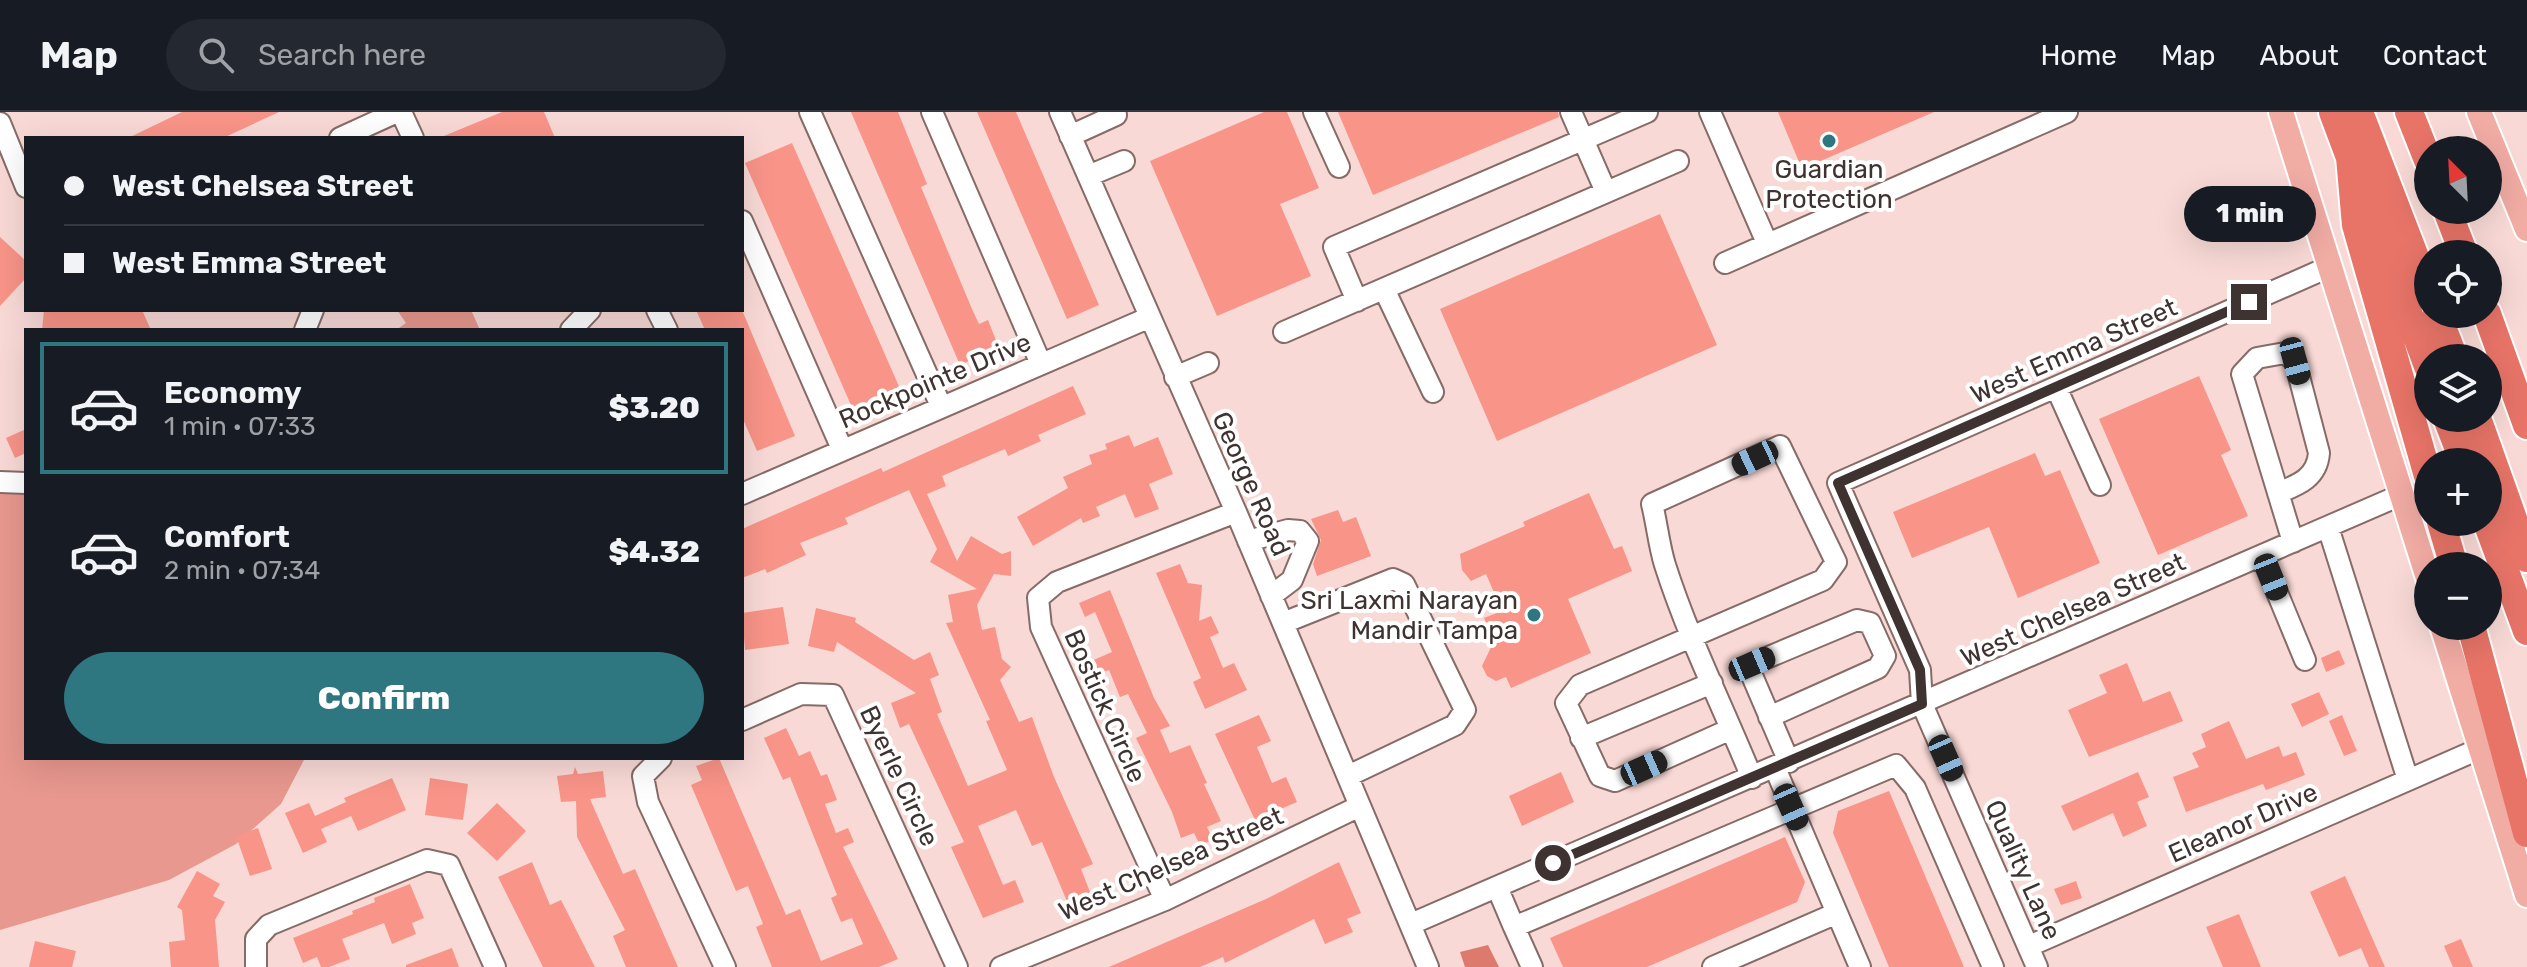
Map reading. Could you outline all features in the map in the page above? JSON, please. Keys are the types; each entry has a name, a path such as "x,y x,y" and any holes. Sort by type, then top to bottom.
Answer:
{"highway":[{"path":"2333,112 2420,344"},
{"path":"2359,112 2414,255"},
{"path":"2409,112 2418,136"},
{"path":"2350,157 2356,225 2420,448"},
{"path":"2492,328 2527,425"},
{"path":"2509,373 2527,403"},
{"path":"2482,432 2527,558"},
{"path":"2492,536 2527,631"},
{"path":"2475,640 2527,833"}],"main road":[{"path":"2281,112 2420,552"},
{"path":"2479,112 2527,229"},
{"path":"2446,640 2527,895"}],"street":[{"path":"345,136 399,112 412,136"},
{"path":"810,112 941,406"},
{"path":"932,112 1041,364"},
{"name":"George Road","path":"1060,112 1148,318 1236,512 1428,967"},
{"path":"1314,112 1339,167"},
{"path":"1571,112 1606,192"},
{"path":"1357,301 1334,247 1647,112"},
{"path":"1710,112 1767,243"},
{"path":"1725,263 2067,112"},
{"path":"1070,136 1118,113"},
{"path":"0,123 24,182"},
{"path":"1088,176 1124,161"},
{"path":"1284,332 1678,161"},
{"path":"744,226 842,449"},
{"name":"West Emma Street","path":"1838,483 2331,266"},
{"path":"1384,289 1433,392"},
{"path":"573,328 588,312"},
{"name":"Rockpointe Drive","path":"744,491 1148,318"},
{"path":"2278,493 2311,475 2318,465 2319,453 2295,361 2285,353 2257,358 2242,374 2278,493 2293,542"},
{"path":"1175,377 1208,363"},
{"path":"2056,387 2100,485"},
{"path":"1731,729 1615,781 1600,776 1566,703 1580,685 1693,637 1823,580 1836,562 1780,446 1652,504 1663,561 1693,637 1752,778"},
{"path":"0,482 24,483"},
{"name":"Quality Lane","path":"1838,483 1920,670 1922,704 2037,967"},
{"name":"West Chelsea Street","path":"1411,924 2403,494"},
{"name":"Bostick Circle","path":"1165,900 1041,627 1038,598 1057,582 1236,512"},
{"path":"2328,527 2408,780"},
{"path":"1248,541 1288,530 1300,531 1308,541 1292,580 1271,596"},
{"path":"2262,556 2305,660"},
{"path":"1283,623 1393,579 1404,584 1465,710 1455,725 1348,776"},
{"path":"1769,717 1878,668 1885,656 1870,623 1857,620 1752,664 1750,671 1769,717 1791,807 1857,966"},
{"path":"1581,738 1712,683"},
{"name":"Byerle Circle","path":"744,719 801,694 833,695 957,967"},
{"name":"Eleanor Drive","path":"2029,946 2479,749"},
{"path":"659,760 643,776 648,802 725,967"},
{"path":"1514,927 1896,765 1915,788 1993,967"},
{"name":"West Chelsea Street","path":"1001,967 1165,900 1360,806"},
{"path":"256,967 256,939 269,925 427,860 449,865 495,967"},
{"path":"1497,887 1532,967"},
{"path":"1713,967 1837,913"}],"shaded area":[{"path":"398,312 472,312 479,328 399,328 406,323"},
{"path":"24,481 24,760 304,760 281,804 236,844 169,880 0,930 0,491"},
{"path":"1488,945 1499,967 1465,967 1460,952"}],"building":[{"path":"182,112 279,112 227,136 132,136"},
{"path":"502,112 544,112 554,136 444,136"},
{"path":"851,112 898,112 927,184 921,187 972,309 979,324 988,320 999,348 960,365"},
{"path":"977,112 1016,112 1099,305 1067,319"},
{"path":"1264,112 1287,112 1319,188 1280,204 1311,276 1217,316 1150,161"},
{"path":"1338,112 1558,112 1559,117 1373,195"},
{"name":"Guardian Protection","path":"1778,112 1934,112 1802,169"},
{"path":"792,143 901,391 854,412 745,163"},
{"path":"1660,214 1717,345 1497,441 1440,309"},
{"path":"0,237 24,259 24,280 0,306"},
{"path":"44,312 143,312 150,328 42,328"},
{"path":"697,312 743,312 795,436 757,451 744,422 744,328 704,328"},
{"path":"2199,376 2231,450 2221,455 2248,516 2158,555 2099,419"},
{"path":"1073,386 1086,414 1038,435 1041,441 1008,456 1005,449 942,476 946,486 927,494 957,561 971,536 1002,554 1011,551 1011,576 994,574 977,605 982,630 995,627 1002,659 1011,667 1000,680 1019,722 1032,717 1054,777 1093,864 1081,869 1092,897 1069,906 1042,842 1032,846 1016,810 978,826 1003,885 1015,880 1024,902 983,918 951,847 964,842 909,724 900,728 891,703 916,693 837,642 834,652 808,646 816,608 856,618 855,622 914,660 930,652 939,675 930,679 942,712 937,714 968,786 1007,770 986,721 990,720 946,623 953,622 948,595 977,589 930,562 937,549 909,490 845,518 848,524 800,543 806,555 767,573 765,569 744,577 744,528 881,468 883,472"},
{"path":"24,430 24,454 15,458 6,438"},
{"path":"1129,435 1134,447 1158,437 1173,474 1149,484 1159,509 1135,518 1125,494 1096,507 1100,516 1083,523 1081,518 1033,546 1017,517 1068,488 1063,477 1092,464 1089,455 1107,449 1105,444"},
{"path":"2035,453 2045,476 2060,470 2100,563 2018,598 1989,527 1912,558 1893,512"},
{"path":"1589,493 1614,549 1622,546 1632,571 1568,599 1591,653 1511,688 1506,677 1496,681 1487,676 1482,666 1494,641 1484,618 1502,611 1486,574 1471,581 1462,570 1460,554 1525,526 1523,522"},
{"path":"1338,510 1343,522 1356,517 1371,556 1317,576 1313,564 1321,540 1311,519"},
{"path":"1180,564 1188,583 1202,585 1199,621 1211,616 1219,633 1210,637 1223,668 1234,663 1247,690 1205,709 1193,682 1201,678 1156,573"},
{"path":"1110,590 1154,698 1170,726 1160,730 1170,753 1190,745 1221,821 1207,827 1213,840 1200,845 1194,833 1181,838 1172,812 1136,738 1147,733 1128,694 1120,697 1109,670 1095,675 1089,662 1112,652 1095,612 1085,617 1079,603"},
{"path":"783,607 789,644 745,650 744,613"},
{"path":"2339,650 2345,664 2326,672 2321,658"},
{"path":"2127,663 2143,702 2170,691 2183,721 2089,757 2068,710 2107,693 2099,675"},
{"path":"2319,692 2329,714 2302,727 2291,704"},
{"path":"1259,715 1271,741 1257,747 1272,783 1286,777 1297,802 1255,820 1215,734"},
{"path":"2342,715 2357,751 2344,756 2329,721"},
{"path":"2229,721 2246,759 2279,746 2283,757 2296,752 2305,775 2266,790 2263,784 2186,812 2173,777 2199,767 2192,753 2206,747 2201,734"},
{"path":"786,728 799,756 810,751 821,776 827,774 837,800 825,804 836,833 848,828 854,842 843,847 898,959 879,967 772,967 756,927 763,924 748,886 736,891 691,785 702,780 696,766 713,760 720,760 786,915 800,909 821,961 863,944 852,918 841,922 831,898 837,895 790,777 783,780 764,738"},
{"path":"575,767 578,774 603,771 606,797 590,799 623,874 635,869 678,967 626,967 613,936 625,930 577,837 576,801 561,802 557,776 573,774"},
{"path":"1561,772 1574,802 1522,826 1509,796"},
{"path":"2138,772 2149,797 2137,802 2147,826 2123,837 2113,813 2073,831 2061,806"},
{"path":"392,778 406,810 358,831 351,816 321,829 327,842 303,853 285,813 309,803 315,816 346,802 344,798"},
{"path":"430,778 468,784 463,820 425,815"},
{"path":"1889,791 1964,967 1889,967 1833,833 1838,811"},
{"path":"497,803 526,831 497,861 467,833"},
{"path":"258,828 272,869 250,876 236,836"},
{"path":"1785,837 1805,882 1797,902 1647,967 1563,967 1550,938"},
{"path":"532,862 550,905 561,900 595,967 543,967 498,877"},
{"path":"1339,862 1361,913 1347,919 1353,932 1325,944 1314,919 1225,963 1223,957 1200,967 1109,967 1266,899"},
{"path":"197,871 220,884 213,896 225,902 215,920 219,967 171,967 169,942 185,940 182,910 177,907"},
{"path":"2345,876 2385,967 2369,967 2361,948 2339,957 2310,892"},
{"path":"2076,881 2082,898 2061,905 2054,889"},
{"path":"410,884 424,918 412,923 416,934 392,944 384,923 342,939 350,959 329,967 321,967 317,957 303,963 293,938 353,914 352,911 375,902 374,898"},
{"path":"2239,914 2261,967 2223,967 2206,927"},
{"path":"2461,939 2473,967 2453,967 2444,946"},
{"path":"35,941 76,951 72,967 29,967"},
{"path":"452,948 459,967 406,967 406,965"}],"place":[{"name":"Guardian Protection","path":"1829,141"},
{"name":"Sri Laxmi Narayan Mandir Tampa","path":"1534,615"}],"route":[{"path":"1553,863 1922,704 1920,670 1838,483 2249,302"}]}
